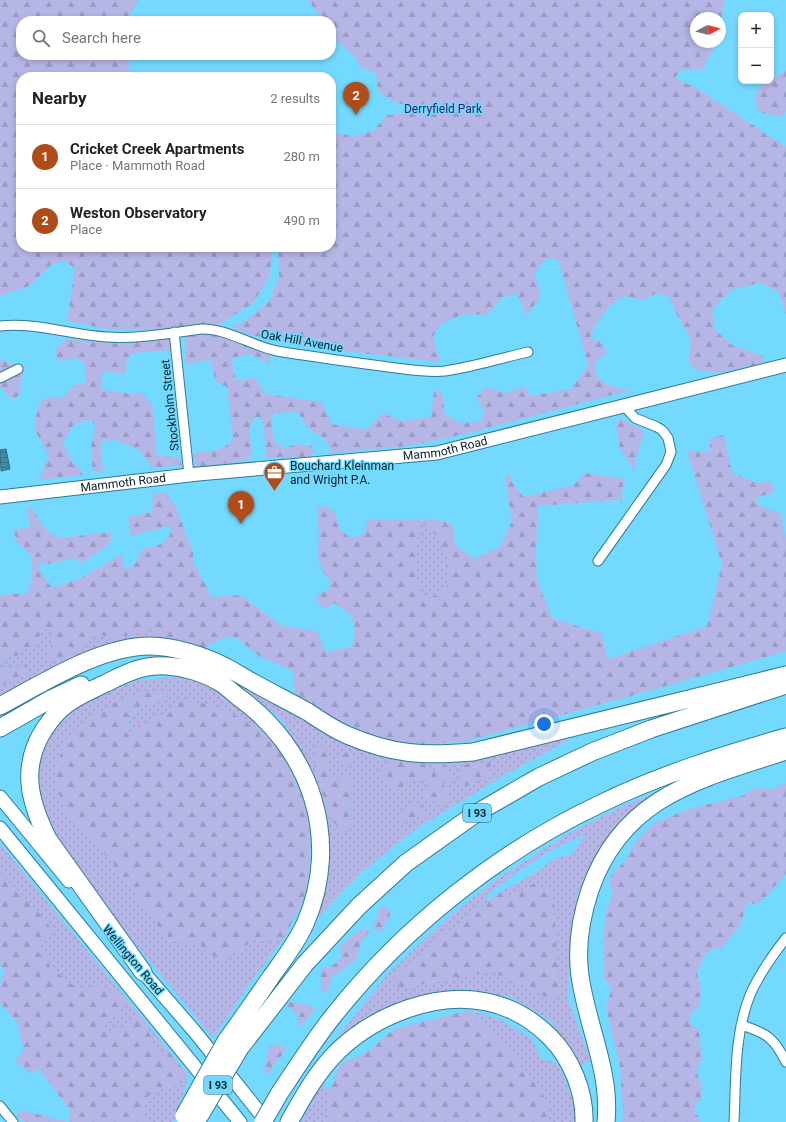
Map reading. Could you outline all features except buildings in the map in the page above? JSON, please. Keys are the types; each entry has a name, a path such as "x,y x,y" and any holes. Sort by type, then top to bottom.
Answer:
{"highway":[{"path":"0,706 77,666 126,649 150,646 190,653 225,666 299,707 345,735 396,752 422,755 442,755 473,752 747,683 786,675"},
{"path":"0,728 51,699 95,678 155,666 166,666 187,670 219,682 251,706 279,734 291,750 306,780 315,805 320,835 320,862 317,885 305,924 296,942 233,1044"},
{"path":"133,670 79,696 62,708 49,722 36,744 31,764 30,782 38,820 48,839 143,972"},
{"name":"I 93","path":"187,1120 233,1044 359,906 406,863 475,814 540,777 592,752 651,729 786,685"},
{"path":"263,1122 279,1094 313,1042 354,991 424,920 487,870 550,830 600,803 675,772 786,737"},
{"path":"606,1122 604,1074 584,996 580,976 579,956 579,936 585,906 594,878 609,851 627,827 658,801 693,782 786,750"},
{"path":"290,1121 325,1065 354,1037 371,1026 408,1009 447,1000 467,1000 487,1002 505,1007 524,1017 541,1029 556,1043 576,1077 581,1097 584,1122"}],"main road":[{"name":"Mammoth Road","path":"0,497 189,475 437,453 786,365"},
{"name":"Wellington Road","path":"0,797 267,1122"},
{"name":"Wellington Road","path":"0,828 240,1122"}],"street":[{"name":"Oak Hill Avenue","path":"0,326 33,326 107,337 124,337 214,329 259,346 276,350 358,363 426,371 457,369 528,352"},
{"name":"Stockholm Street","path":"174,332 189,475"},
{"path":"0,378 18,370"},
{"path":"598,561 666,465 671,452 668,438 662,430 635,418 624,406"},
{"path":"734,1122 737,1052 741,1025 754,986 766,965 786,938"},
{"path":"741,1025 757,1030 772,1039 786,1062"},
{"path":"0,1106 13,1122"}],"green space":[{"path":"0,0 138,0 129,16 16,16 16,60 128,60 130,72 16,72 16,252 271,252 272,258 269,277 253,303 218,325 147,330 112,330 67,321 75,268 64,261 52,264 29,286 0,296"},
{"name":"Derryfield Park","path":"308,0 725,0 722,12 690,12 690,48 713,48 703,69 681,70 675,78 698,89 786,147 786,314 778,291 759,283 731,290 712,309 715,330 732,345 763,356 764,363 716,373 694,369 688,361 691,339 678,317 669,296 657,293 643,300 624,296 610,305 594,327 590,338 601,342 607,353 595,361 597,378 611,386 631,390 465,434 408,446 332,453 326,440 307,427 298,412 273,413 271,423 274,441 285,448 297,444 313,446 311,457 266,458 264,429 261,417 255,417 249,429 252,455 246,461 195,467 194,453 220,449 233,439 227,387 216,382 210,360 186,364 185,335 212,332 238,343 271,352 269,363 249,354 231,358 236,380 255,378 265,394 321,402 332,424 367,430 382,413 402,421 431,417 434,390 442,393 445,414 460,423 480,422 485,412 476,398 486,387 505,393 524,387 531,396 571,389 588,365 559,262 554,257 543,261 534,275 540,292 535,305 526,316 517,293 502,298 487,315 464,314 441,324 433,336 440,362 299,346 247,334 231,327 244,322 269,301 279,276 278,252 336,252 336,134 357,136 374,130 387,115 418,112 418,105 396,102 378,91 376,73 360,67 355,57 336,39 336,16 319,16"},
{"path":"786,70 786,110 783,115 778,116 763,113 757,109 756,106 757,91 760,86 762,84 774,84 774,78"},
{"path":"171,337 172,350 132,353 127,360 125,374 102,371 102,390 135,394 141,392 152,405 157,455 180,458 181,465 152,468 138,449 112,439 100,443 103,472 93,471 91,445 96,426 89,419 73,425 63,442 70,459 82,472 82,475 40,480 43,468 49,457 34,428 38,406 43,399 64,397 74,385 86,383 84,363 76,358 58,361 55,350 66,339 125,344"},
{"path":"0,360 25,366 19,396 11,399 0,387"},
{"path":"619,418 640,428 644,434 635,460 636,472 620,449 616,427"},
{"path":"724,435 732,473 757,483 771,481 774,493 757,497 758,505 781,514 786,544 786,651 467,741 434,744 409,744 376,737 334,718 296,695 293,686 293,671 259,656 236,638 222,638 203,649 154,636 149,625 143,632 113,639 107,636 93,635 79,648 72,659 60,658 43,662 50,650 54,632 43,624 38,641 22,651 19,655 0,659 0,595 27,593 32,581 32,556 17,542 13,529 30,528 27,507 31,507 46,530 60,538 111,532 110,544 83,562 72,558 50,564 41,562 38,568 52,588 79,579 122,554 124,569 132,567 143,549 154,547 163,543 169,536 172,525 131,536 128,517 152,512 153,494 166,492 176,508 193,553 194,564 212,597 240,595 282,626 317,631 325,652 352,647 355,626 351,617 334,603 323,609 316,600 318,595 329,589 329,579 322,570 318,560 319,534 317,508 326,506 334,512 340,529 350,538 364,534 368,519 422,519 414,558 416,582 427,600 447,588 447,558 440,539 423,524 424,519 444,521 452,524 455,545 474,559 500,547 512,521 505,478 510,472 512,481 523,497 573,485 585,473 625,479 622,491 622,503 617,500 538,506 536,552 537,581 552,618 601,633 608,659 707,626 722,564 687,451 710,452 710,438"},
{"path":"422,519 424,519 423,524 440,539 447,558 447,588 426,600 416,582 414,558"},
{"path":"42,624 54,632 50,650 44,662 60,658 72,659 79,648 93,635 107,636 149,625 174,642 152,640 0,698 0,687 29,672 27,664 11,669 1,668 0,659 19,655 22,651 38,641"},
{"path":"166,652 203,661 333,735 384,758 460,761 550,741 570,739 503,776 417,828 358,875 315,921 324,888 321,801 307,763 283,721 233,682 177,660 137,655","holes":["330,751 327,763 331,773 338,779 347,777 355,788 350,797 351,821 325,800 314,764 317,757","392,761 426,764 428,771 451,778 443,786 440,804 424,799 428,783 413,777 394,789 387,783"]},
{"path":"0,659 1,668 11,669 27,664 29,672 0,687"},
{"path":"181,677 213,687 257,718 265,732 234,715 171,711 155,718 149,726 140,725 133,732 125,735 130,718 134,712 143,704 163,691 140,693 114,702 62,749 54,778 66,813 112,862 169,941 198,943 220,962 253,941 284,938 250,983 213,1038 115,919 75,864 51,828 38,797 36,774 39,755 53,728 80,703 138,680"},
{"path":"163,691 167,694 169,699 136,708 128,720 125,734 133,732 140,725 149,725 155,718 171,711 176,702 184,701 201,703 224,710 260,728 273,740 291,770 301,792 309,822 310,855 306,888 302,902 284,938 253,941 220,962 198,943 169,941 112,862 66,813 54,778 62,749 73,731 114,702 140,693"},
{"path":"320,746 328,747 330,751 327,763 329,770 334,776 338,779 347,777 353,778 355,788 350,797 351,821 348,833 339,831 329,812 323,808 325,800 314,764 317,757 316,749"},
{"path":"349,751 353,755 354,764 346,766 338,763 338,756 342,752"},
{"path":"392,761 426,764 428,771 434,772 436,765 442,763 450,770 451,778 443,785 449,791 447,801 440,804 424,799 428,783 413,777 406,781 402,790 394,789 379,778 382,766"},
{"path":"490,763 491,767 489,775 466,787 458,780 465,764"},
{"path":"786,783 786,873 763,900 754,904 749,902 744,910 742,922 722,948 712,949 705,955 697,973 701,990 698,1008 691,1012 689,1023 698,1029 700,1039 701,1059 696,1072 701,1081 701,1100 696,1102 694,1113 699,1117 699,1122 622,1122 623,1108 620,1066 606,1006 611,991 604,976 603,944 606,911 613,894 609,883 613,873 625,861 635,842 654,823 689,809 742,796 755,788 772,789"},
{"path":"660,791 661,792 582,890 578,891 569,964 568,999 590,1060 579,1067 551,1021 511,997 477,992 410,1004 324,1054 387,975 452,914 497,879 568,834 619,808","holes":["588,834 584,837 571,855 556,858 534,874 502,891 514,896 534,883 551,999 490,971 400,989 395,975 488,901 487,895 548,852"]},
{"path":"419,805 424,806 425,815 404,822 400,817 402,811 406,807"},
{"path":"0,844 139,1014 124,1027 108,1032 104,1022 120,1013 99,986 81,991 50,967 40,942 52,933 47,921 0,872"},
{"path":"0,872 47,921 52,933 40,942 50,967 81,991 99,986 118,992 126,1003 120,1013 104,1022 108,1032 124,1027 139,1014 145,1021 157,1054 170,1053 189,1076 182,1083 150,1092 143,1112 150,1122 70,1122 70,1110 38,1068 31,1074 15,1061 24,1050 17,1022 0,1003 0,986 4,970 0,965"},
{"path":"534,883 553,890 559,996 551,999 490,971 400,989 394,985 395,975 459,923 502,891 514,896"},
{"path":"380,908 388,908 390,915 381,931 373,929"},
{"path":"365,928 369,932 361,942 356,960 332,977 327,993 321,991 321,967 328,967 336,963 342,955 339,952 343,944 349,938"},
{"path":"289,1002 309,1005 315,1009 299,1028 297,1014 287,1006"},
{"path":"470,1010 499,1019 532,1039 541,1059 557,1063 573,1101 577,1102 578,1122 549,1122 548,1102 526,1071"},
{"path":"470,1010 526,1071 548,1102 549,1122 325,1122 330,1091 340,1064 366,1053 394,1029"},
{"path":"145,1021 170,1053 157,1054"},
{"path":"279,1044 286,1049 267,1075 264,1071 269,1047"},
{"path":"189,1076 173,1122 150,1122 143,1112 150,1092 182,1083"},
{"path":"322,1084 330,1091 325,1122 301,1122"},
{"path":"22,1110 67,1122 23,1122 17,1115"}],"shaded area":[{"path":"6,449 10,469 1,471 0,450"}],"place":[{"name":"Weston Observatory","path":"356,115"},
{"name":"Bouchard Kleinman and Wright P.A.","path":"274,492"},
{"name":"Cricket Creek Apartments","path":"241,524"}]}
